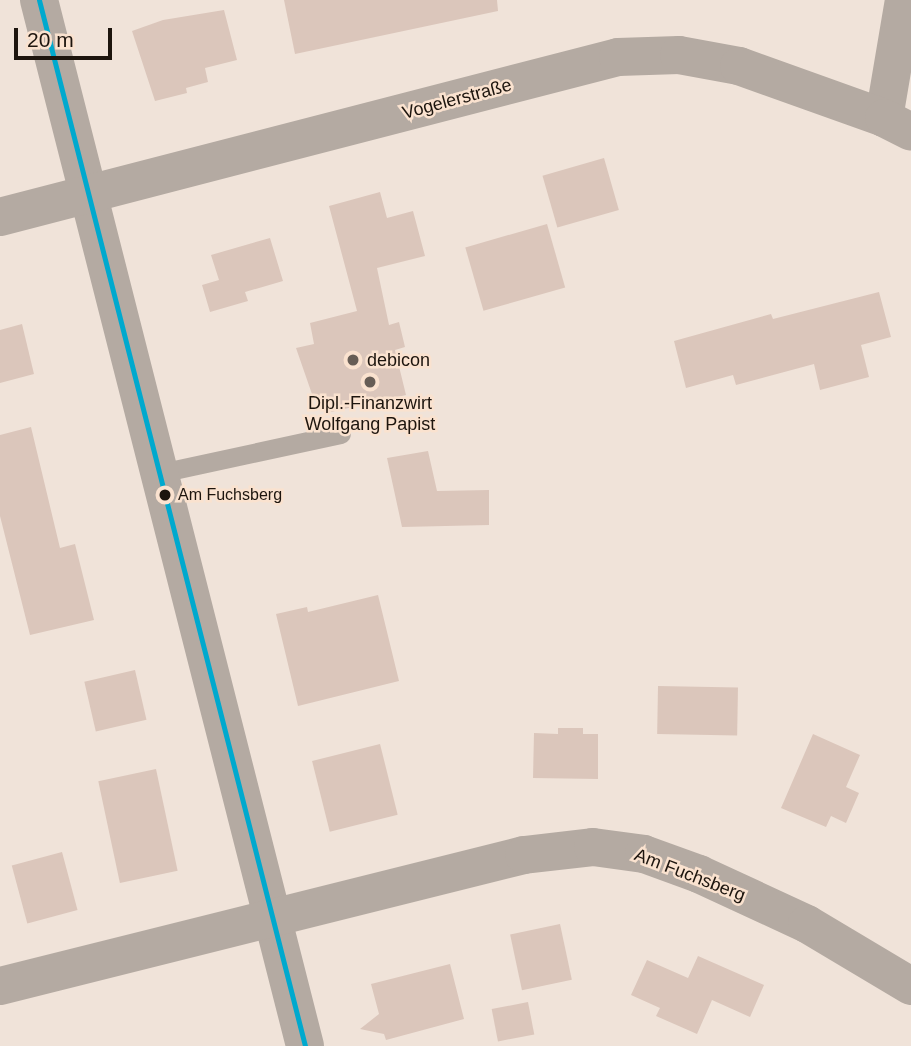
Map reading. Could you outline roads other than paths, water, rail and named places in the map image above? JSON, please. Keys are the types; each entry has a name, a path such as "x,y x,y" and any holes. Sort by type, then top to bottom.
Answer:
{"street":[{"path":"39,0 304,1046"},
{"path":"898,125 904,0"},
{"name":"Vogelerstraße","path":"0,217 618,57 679,55 739,66 898,125"},
{"name":"Am Fuchsberg","path":"0,986 524,855 593,847 619,849 699,874 807,924 911,986"}],"lane":[{"path":"160,473 341,434"}],"place":[{"name":"debicon","path":"353,360"},
{"name":"Dipl.-Finanzwirt Wolfgang Papist","path":"370,382"},
{"name":"Am Fuchsberg","path":"165,495"}]}
